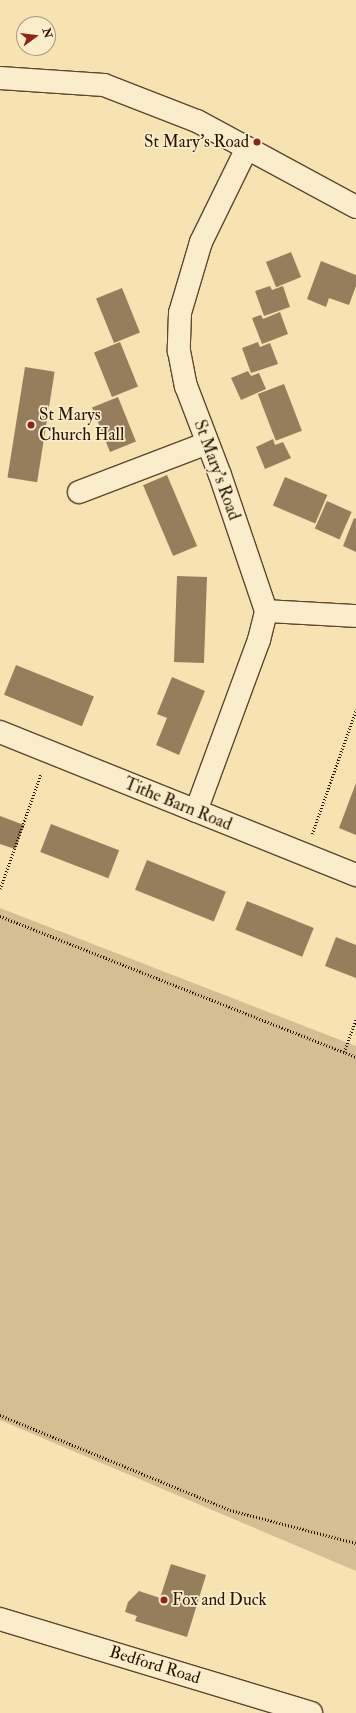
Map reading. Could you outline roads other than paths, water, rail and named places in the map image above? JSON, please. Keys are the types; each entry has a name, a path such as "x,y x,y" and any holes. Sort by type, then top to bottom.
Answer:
{"street":[{"path":"0,78 104,85 197,121 356,207"},
{"name":"St Mary's Road","path":"247,148 201,242 180,313 179,351 186,386 266,611"},
{"path":"79,492 207,442"},
{"path":"196,811 259,640 266,611 356,616"},
{"name":"Tithe Barn Road","path":"0,732 356,875"},
{"name":"Bedford Road","path":"0,1619 311,1713"}],"place":[{"name":"St Mary's Road","path":"257,142"},
{"name":"St Marys Church Hall","path":"31,425"},
{"name":"Fox and Duck","path":"164,1600"}]}
